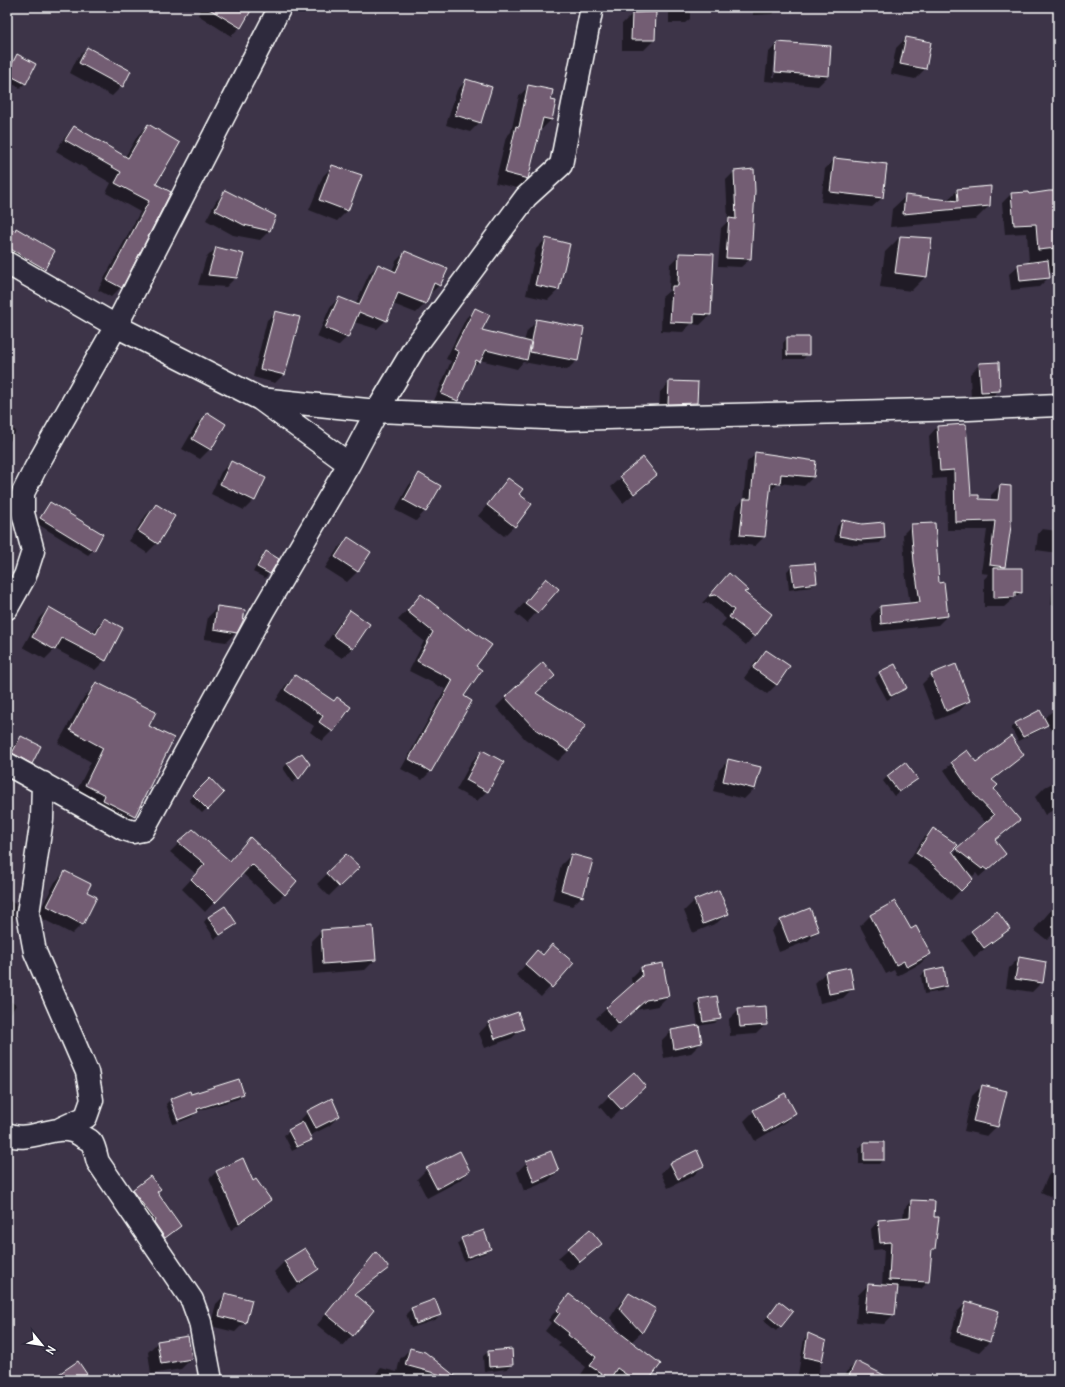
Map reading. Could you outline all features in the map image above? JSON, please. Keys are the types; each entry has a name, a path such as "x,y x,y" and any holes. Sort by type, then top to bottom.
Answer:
{"street":[{"path":"7,608 25,576 33,551 23,513 23,493 116,326 280,7"},
{"path":"7,764 124,829 132,832 143,830 201,722 349,464 377,411 415,347 526,197 561,165 592,7"},
{"path":"7,263 116,326 260,399 349,464"},
{"path":"260,399 377,411 567,419 969,409 1058,405"},
{"path":"7,1134 30,1137 45,1131 62,1128 86,1117 92,1100 87,1072 35,952 28,914 42,818 43,783"},
{"path":"62,1128 78,1132 92,1143 98,1162 192,1300 200,1322 211,1380"}],"building":[{"path":"206,7 253,7 241,28"},
{"path":"656,12 655,40 631,40 632,13"},
{"path":"906,37 931,42 926,69 900,64"},
{"path":"777,42 831,46 829,76 775,72"},
{"path":"87,47 131,71 123,87 79,63"},
{"path":"17,54 36,64 26,84 7,74"},
{"path":"466,79 492,87 481,123 455,115"},
{"path":"528,85 553,90 551,100 556,101 552,120 543,118 528,179 505,173 516,126 519,127"},
{"path":"148,124 180,143 156,184 171,192 122,288 107,280 149,201 115,183 121,172 65,140 74,126 128,158"},
{"path":"834,158 887,164 883,198 830,192"},
{"path":"332,165 362,175 348,211 319,200"},
{"path":"754,169 755,191 751,259 726,258 729,218 736,219 734,171"},
{"path":"991,186 990,206 903,214 905,195 958,201 957,189"},
{"path":"225,190 276,216 270,231 244,225 215,210"},
{"path":"1058,191 1058,209 1055,210 1057,248 1038,250 1036,224 1014,225 1011,193 1028,192 1029,194"},
{"path":"7,226 15,231 16,228 55,251 45,269 7,247"},
{"path":"900,236 932,238 927,277 895,273"},
{"path":"546,238 570,244 559,290 535,285"},
{"path":"216,247 244,254 237,278 208,275"},
{"path":"405,251 448,269 440,286 434,283 426,304 398,293 387,321 359,312 348,338 325,328 339,297 359,305 378,264 396,272"},
{"path":"679,253 714,254 711,315 694,314 694,323 670,322 672,286 678,286"},
{"path":"1048,260 1050,278 1020,281 1018,264"},
{"path":"475,308 490,315 482,330 531,342 527,360 486,350 480,362 476,360 458,401 441,394 459,352 454,349"},
{"path":"275,311 300,317 285,375 260,369"},
{"path":"536,319 584,328 578,361 530,352"},
{"path":"787,337 809,337 809,355 787,355"},
{"path":"999,362 1000,391 981,392 979,363"},
{"path":"669,381 698,382 697,403 668,404"},
{"path":"207,412 226,424 211,450 192,439"},
{"path":"966,424 971,495 979,495 979,499 998,500 1000,485 1011,486 1011,526 1005,567 990,565 995,521 955,522 954,470 940,471 937,426"},
{"path":"755,452 816,461 814,477 781,474 780,484 771,483 765,537 740,535 744,499 751,499"},
{"path":"643,457 657,475 634,494 620,476"},
{"path":"231,461 266,478 255,501 220,484"},
{"path":"419,473 441,486 426,512 404,500"},
{"path":"508,478 523,489 519,494 532,504 515,527 487,505"},
{"path":"50,502 103,534 94,551 40,518"},
{"path":"156,504 175,516 158,544 138,531"},
{"path":"842,520 862,524 884,522 885,538 861,540 839,536"},
{"path":"935,523 939,583 944,582 948,616 881,624 880,606 920,602 914,562 911,524"},
{"path":"348,537 371,552 358,572 335,557"},
{"path":"266,551 279,559 270,574 257,567"},
{"path":"815,563 817,583 794,586 791,565"},
{"path":"994,568 1022,568 1022,593 1015,592 1015,597 994,598"},
{"path":"729,573 749,591 744,592 772,614 755,637 729,617 734,610 716,595 709,596"},
{"path":"546,578 559,589 538,613 525,603"},
{"path":"421,594 467,630 468,628 492,645 476,666 482,670 464,696 472,701 431,772 409,759 453,680 417,661 433,632 407,611"},
{"path":"217,606 245,610 243,621 237,633 214,629"},
{"path":"49,607 96,634 104,618 123,628 106,661 62,638 55,650 32,637"},
{"path":"350,610 370,624 353,649 333,635"},
{"path":"766,650 790,666 777,685 753,668"},
{"path":"543,662 555,676 536,693 586,725 568,751 535,729 505,697"},
{"path":"895,664 907,688 891,696 879,672"},
{"path":"956,664 970,701 946,711 931,674"},
{"path":"295,675 334,701 337,697 351,707 333,732 319,722 323,716 285,690"},
{"path":"96,682 156,712 149,726 174,738 135,816 103,800 105,795 85,785 103,748 70,730"},
{"path":"1040,710 1048,725 1023,737 1015,723"},
{"path":"21,736 41,746 32,764 12,753"},
{"path":"1011,736 1024,755 992,780 998,785 994,789 1020,820 995,840 1006,854 988,870 984,867 982,869 956,849 994,815 971,791 951,762 967,750 976,762"},
{"path":"482,750 504,762 488,792 466,780"},
{"path":"302,753 310,764 299,779 287,763"},
{"path":"728,759 761,767 755,789 723,781"},
{"path":"905,762 918,779 899,792 887,776"},
{"path":"210,778 224,793 208,810 193,795"},
{"path":"933,828 958,845 952,851 973,879 961,891 932,864 916,853"},
{"path":"193,829 230,861 250,837 297,881 285,895 252,864 215,903 191,879 205,864 178,842"},
{"path":"346,854 360,867 339,887 326,873"},
{"path":"571,854 593,860 583,897 561,890"},
{"path":"65,871 91,884 87,892 97,897 83,925 47,906"},
{"path":"719,890 729,914 703,924 694,900"},
{"path":"895,901 911,929 916,926 931,954 907,967 904,961 896,965 870,915"},
{"path":"225,906 237,924 220,935 208,917"},
{"path":"810,908 819,931 789,943 780,920"},
{"path":"997,911 1010,929 984,948 971,931"},
{"path":"373,926 376,960 323,964 321,930"},
{"path":"552,944 574,963 552,988 525,964 537,950 543,955"},
{"path":"1019,957 1046,962 1043,983 1015,979"},
{"path":"663,963 669,996 646,1000 619,1024 606,1008 642,976 641,967"},
{"path":"850,967 854,989 829,994 825,972"},
{"path":"944,967 947,986 928,990 925,971"},
{"path":"717,996 721,1019 703,1022 699,999"},
{"path":"766,1006 767,1025 740,1027 738,1008"},
{"path":"518,1012 524,1029 495,1039 489,1022"},
{"path":"699,1025 702,1043 674,1049 671,1030"},
{"path":"634,1072 646,1086 621,1109 608,1095"},
{"path":"239,1079 244,1094 197,1109 198,1112 178,1120 170,1099 190,1091 191,1094"},
{"path":"982,1085 1007,1091 998,1127 973,1121"},
{"path":"785,1093 796,1113 765,1132 753,1110"},
{"path":"332,1098 340,1116 316,1128 307,1111"},
{"path":"303,1122 312,1140 297,1147 288,1130"},
{"path":"864,1142 884,1142 884,1160 864,1160"},
{"path":"697,1150 704,1166 678,1179 670,1163"},
{"path":"460,1151 470,1171 437,1189 426,1168"},
{"path":"551,1151 559,1171 534,1182 526,1161"},
{"path":"243,1158 253,1181 256,1179 271,1200 239,1223 216,1171"},
{"path":"150,1176 161,1189 157,1192 181,1226 165,1238 154,1222 155,1220 132,1190"},
{"path":"911,1200 935,1201 934,1217 939,1217 935,1249 932,1249 929,1282 889,1280 891,1242 880,1243 878,1220 910,1217"},
{"path":"590,1229 602,1244 580,1262 568,1248"},
{"path":"484,1230 491,1249 468,1257 461,1238"},
{"path":"305,1248 319,1269 298,1283 284,1261"},
{"path":"376,1252 389,1268 355,1294 374,1310 353,1336 326,1314"},
{"path":"868,1284 898,1286 895,1315 865,1312"},
{"path":"225,1293 252,1300 246,1323 219,1316"},
{"path":"629,1293 656,1309 642,1333 619,1308"},
{"path":"569,1294 661,1364 649,1380 634,1380 617,1368 610,1379 590,1366 596,1357 568,1335 569,1333 554,1321 560,1313 557,1310"},
{"path":"435,1299 441,1315 416,1324 411,1308"},
{"path":"779,1301 793,1312 781,1327 768,1316"},
{"path":"966,1301 999,1311 990,1342 958,1332"},
{"path":"808,1333 826,1341 822,1361 804,1357"},
{"path":"188,1336 192,1359 161,1364 157,1341"},
{"path":"410,1348 425,1352 460,1380 405,1365"},
{"path":"512,1349 513,1365 489,1367 488,1351"},
{"path":"78,1361 91,1380 50,1380"},
{"path":"856,1361 894,1380 847,1380"}]}
